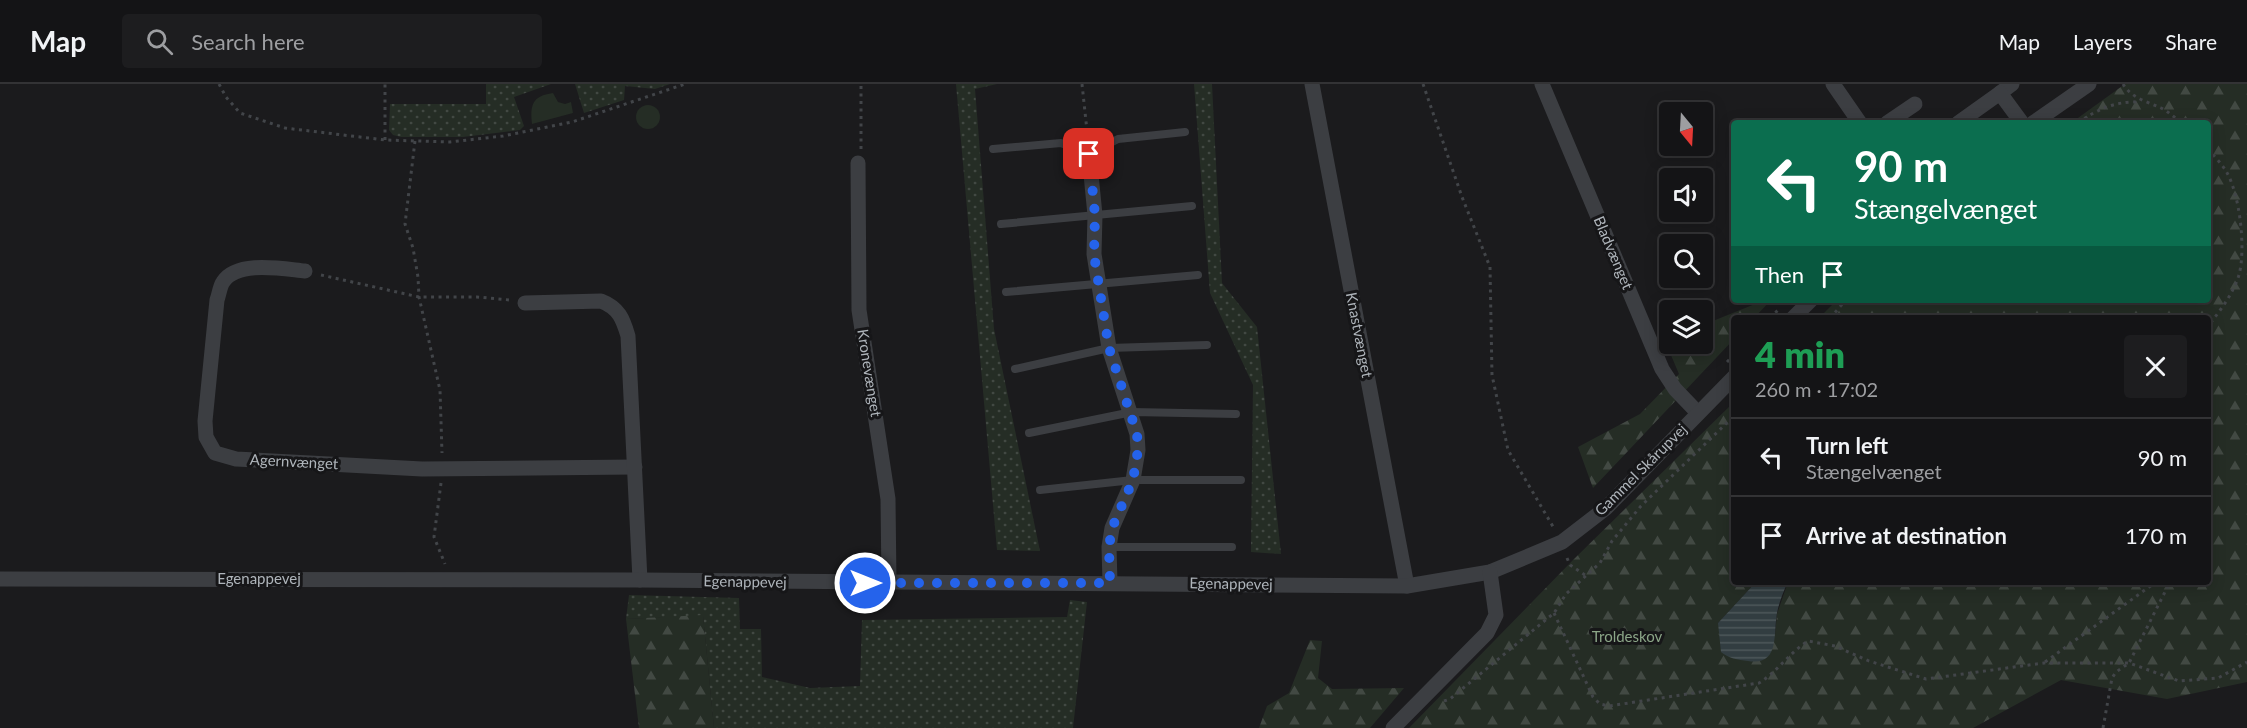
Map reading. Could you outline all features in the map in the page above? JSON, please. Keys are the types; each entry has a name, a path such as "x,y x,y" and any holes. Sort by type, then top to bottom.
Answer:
{"street":[{"name":"Knastvænget","path":"1312,84 1407,586"},
{"name":"Bladvænget","path":"1542,84 1662,369 1675,389 1698,413"},
{"path":"1833,84 1858,120"},
{"path":"2037,120 2089,84"},
{"path":"1962,120 2006,88 2021,120"},
{"path":"1891,120 1915,104"},
{"path":"1089,154 1095,215 1094,255 1109,348 1132,412 1138,450 1133,480 1112,528 1109,547 1110,583"},
{"name":"Kronevænget","path":"858,163 859,310 888,500 889,583"},
{"name":"Agernvænget","path":"305,271 252,267 232,273 223,282 217,300 205,420 206,437 215,453 236,459 442,469 635,467"},
{"path":"525,303 602,301 612,305 623,318 628,336 640,580"},
{"path":"1796,315 1808,303"},
{"name":"Gammel Skårupvej","path":"1490,572 1562,542 1606,508 1731,380"},
{"path":"1393,728 1487,633 1496,615 1490,572"},
{"name":"Egenappevej","path":"0,579 640,580 1407,586 1490,572"}],"lane":[{"path":"993,149 1061,143 1089,154 1118,139 1185,132"},
{"path":"1001,224 1192,206"},
{"path":"1006,292 1198,275"},
{"path":"1015,369 1109,348 1207,345"},
{"path":"1029,433 1132,412 1236,414"},
{"path":"1040,490 1133,480 1241,480"},
{"path":"1109,547 1232,547"}],"path":[{"path":"219,84 226,97 240,112 285,128 385,140 450,142 503,136 572,122 685,84"},
{"path":"385,84 385,140"},
{"path":"858,163 862,144 861,84"},
{"path":"1082,84 1089,154"},
{"path":"1423,84 1462,197 1490,267 1492,375 1509,450 1551,523"},
{"path":"2123,84 2139,99 2163,110 2178,120"},
{"path":"2082,120 2094,111 2121,102 2135,102 2139,99"},
{"path":"415,141 405,224 413,248 419,297 440,390 442,469 434,537 451,580"},
{"path":"2211,152 2226,170 2237,201 2241,243 2239,273 2234,287 2211,322"},
{"path":"305,271 419,297 477,297 525,303"},
{"path":"1833,315 1843,303"},
{"path":"1726,362 1731,357"},
{"path":"1425,694 1442,701 1450,699 1554,613 1566,594 1600,563 1612,541 1641,506 1731,419"},
{"path":"1544,532 1562,522"},
{"path":"1562,542 1570,565 1585,575"},
{"path":"2044,663 2152,585"},
{"path":"2103,728 2112,678 2116,672 2129,663 2168,585"},
{"path":"1554,613 1593,697 1600,704 1609,706 1758,683 1770,676 1808,641 1835,646 1869,662 1926,678 2044,663 2129,663 2180,681 2218,678 2247,662"}],"green space":[{"path":"486,84 551,84 514,97 524,126 520,130 463,137 401,137 393,135 389,130 390,104 486,104"},
{"path":"575,84 670,84 655,89 625,86 624,100 584,113"},
{"path":"956,84 997,84 975,89 994,329 1040,551 997,550"},
{"path":"1194,84 1212,84 1222,283 1257,327 1281,554 1251,552 1253,385 1210,293"},
{"name":"Troldeskov","path":"2125,84 2247,84 2247,682 2167,699 2061,680 1973,728 1409,728 1573,560 1731,405 1731,585 1753,585 1718,623 1775,635 1777,614 1787,585 2211,585 2211,315 1822,315 1834,303 2211,303 2211,120 2075,120"},
{"path":"553,93 558,102 565,104 571,102 573,113 532,124 531,112 534,102 541,96"},
{"path":"648,105 657,108 660,117 657,126 648,129 639,126 636,117 639,108"},
{"path":"1758,303 1768,303 1757,315 1731,315 1731,342 1593,488 1578,447 1640,414 1679,374 1671,354 1713,354 1713,321"},
{"path":"629,595 739,598 740,629 761,629 762,677 810,688 860,686 862,620 1067,617 1070,600 1087,602 1073,728 714,728 703,616 626,619"},
{"path":"703,615 714,728 639,728 626,619"},
{"path":"1310,640 1322,641 1318,678 1332,689 1404,688 1370,728 1259,728 1267,706 1289,693"}],"shaded area":[{"path":"1753,585 1787,585 1778,609 1773,647 1765,659 1744,661 1721,652 1718,623"}],"route":[{"path":"865,583 1110,583 1109,547 1112,528 1133,480 1138,450 1132,412 1109,348 1094,255 1095,215 1089,154"}]}
